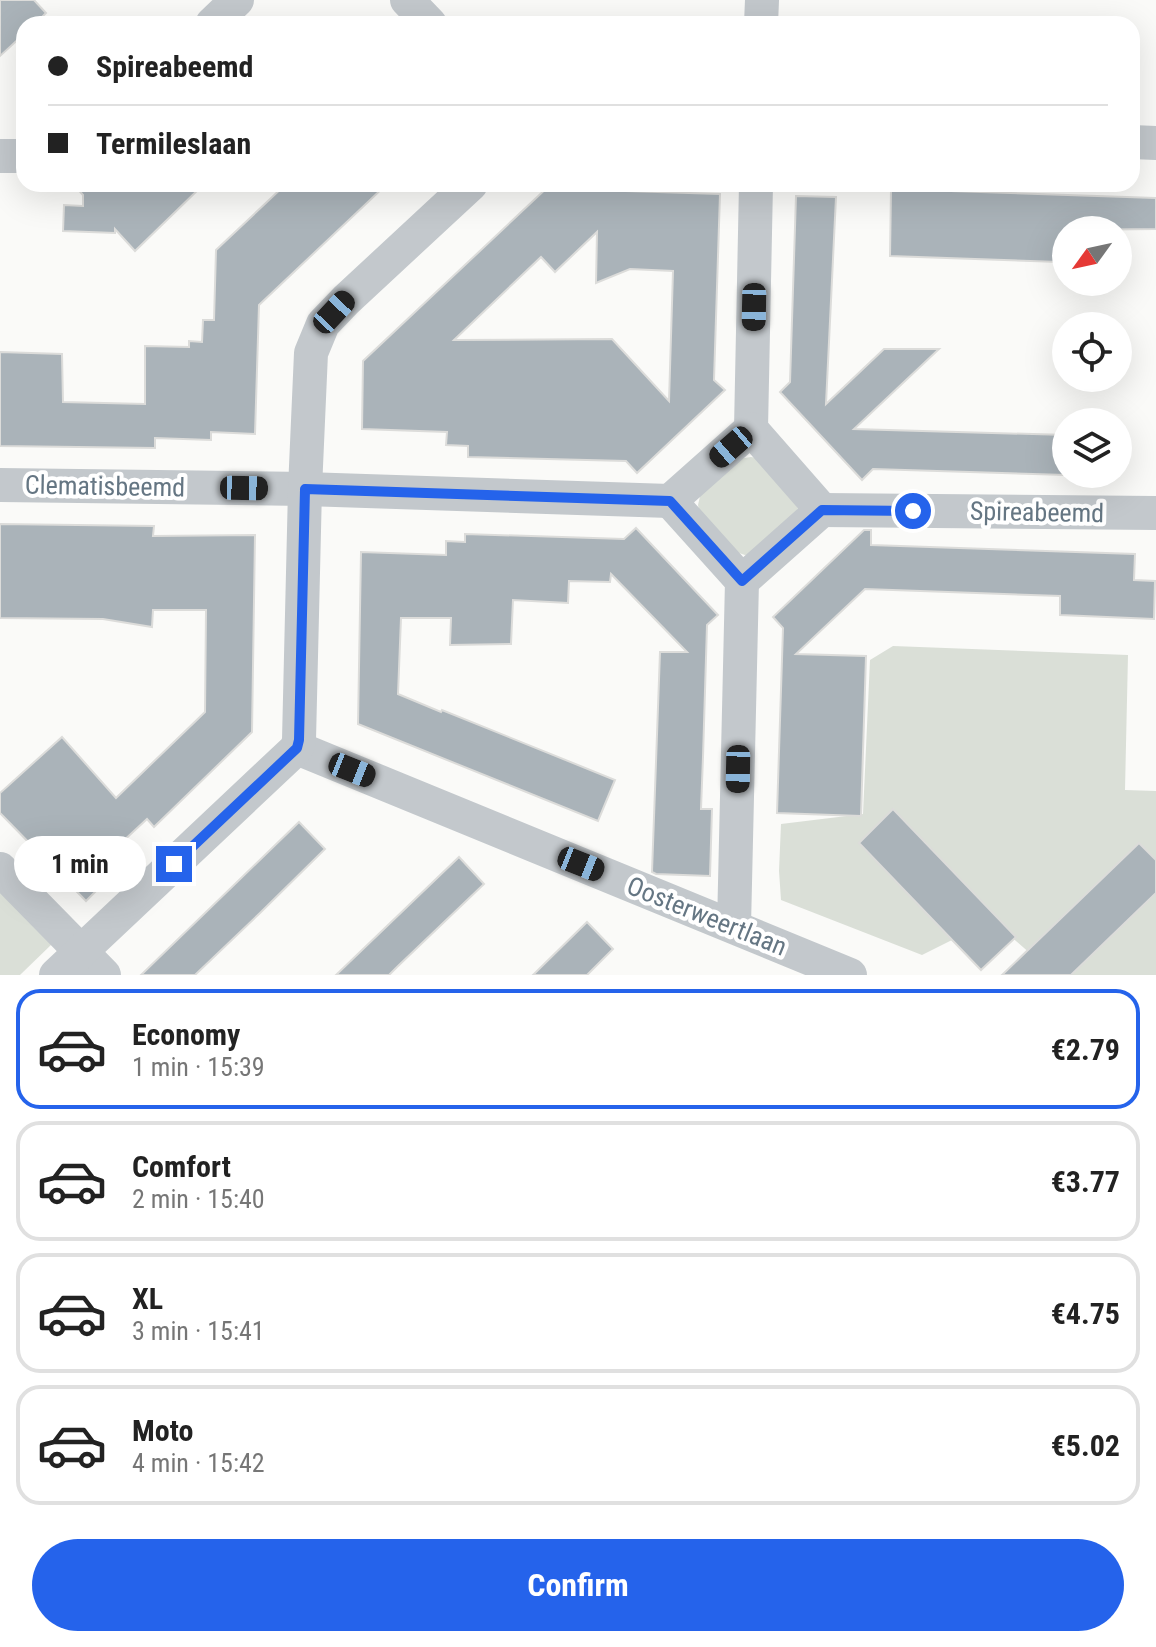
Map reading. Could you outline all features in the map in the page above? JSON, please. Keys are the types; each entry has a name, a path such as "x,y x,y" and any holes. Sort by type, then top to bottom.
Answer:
{"street":[{"path":"220,16 237,0"},
{"path":"407,0 422,16"},
{"path":"56,975 92,963 297,748 311,353 323,324 462,192"},
{"path":"742,581 822,510 751,429 756,192"},
{"path":"734,926 742,581 670,501 751,429"},
{"name":"Clematisbeemd","path":"0,485 305,489 670,501"},
{"name":"Spireabeemd","path":"822,510 1156,513"},
{"name":"Oosterweertlaan","path":"297,748 850,975"},
{"path":"0,869 92,963"}],"shaded area":[{"path":"738,459 763,459 798,508 794,521 758,554 745,555 733,551 701,518 698,505 701,492"},
{"path":"893,646 1128,655 1125,790 1156,791 1156,975 1055,975 992,920 922,955 781,900 781,824 863,814 870,660"},
{"path":"0,890 54,942 20,975 0,975"}],"building":[{"path":"0,0 34,0 46,13 43,16 16,16 16,41 0,56"},
{"path":"80,192 196,192 135,251 115,229 115,233 63,231 64,205 83,206"},
{"path":"278,192 379,192 259,305 255,434 211,432 211,440 155,438 155,448 0,446 0,352 62,354 63,402 145,404 145,346 189,347 189,341 202,342 203,320 214,320 216,250"},
{"path":"543,192 720,194 714,380 725,390 637,473 626,461 468,457 468,446 446,445 447,432 362,429 363,361","holes":["597,232 596,283 630,269 673,271 669,401 612,339 454,340 541,257 555,272"]},
{"path":"891,192 1156,198 1156,229 1132,229 1132,216 1052,216 1052,262 890,256"},
{"path":"796,196 836,197 826,404 884,349 939,349 854,429 1052,435 1052,475 873,469 862,480 780,392 790,382"},
{"path":"0,524 154,526 153,536 255,535 252,732 154,827 147,819 107,856 119,868 86,901 0,813 0,793 62,737 116,798 205,712 206,610 153,610 152,627 103,619 0,618"},
{"path":"636,528 718,615 707,625 701,809 712,809 710,876 652,872 660,652 687,652 611,574 610,582 569,581 568,603 513,600 511,644 450,645 451,618 401,618 398,694 615,780 598,821 358,724 361,552 446,555 446,541 465,542 465,534 624,539"},
{"path":"864,530 871,530 871,545 1135,554 1134,580 1155,581 1154,619 1060,615 1060,596 865,589 796,654 866,656 861,816 777,813 783,628 773,617"},
{"path":"893,809 1016,937 981,970 859,843"},
{"path":"299,822 325,849 260,913 195,975 141,975"},
{"path":"1139,843 1156,860 1156,893 1071,975 1002,975"},
{"path":"459,857 484,884 389,975 336,975"},
{"path":"587,922 613,949 587,975 533,975"}],"route":[{"path":"174,864 297,748 305,489 670,501 742,581 822,510 913,511"}]}
